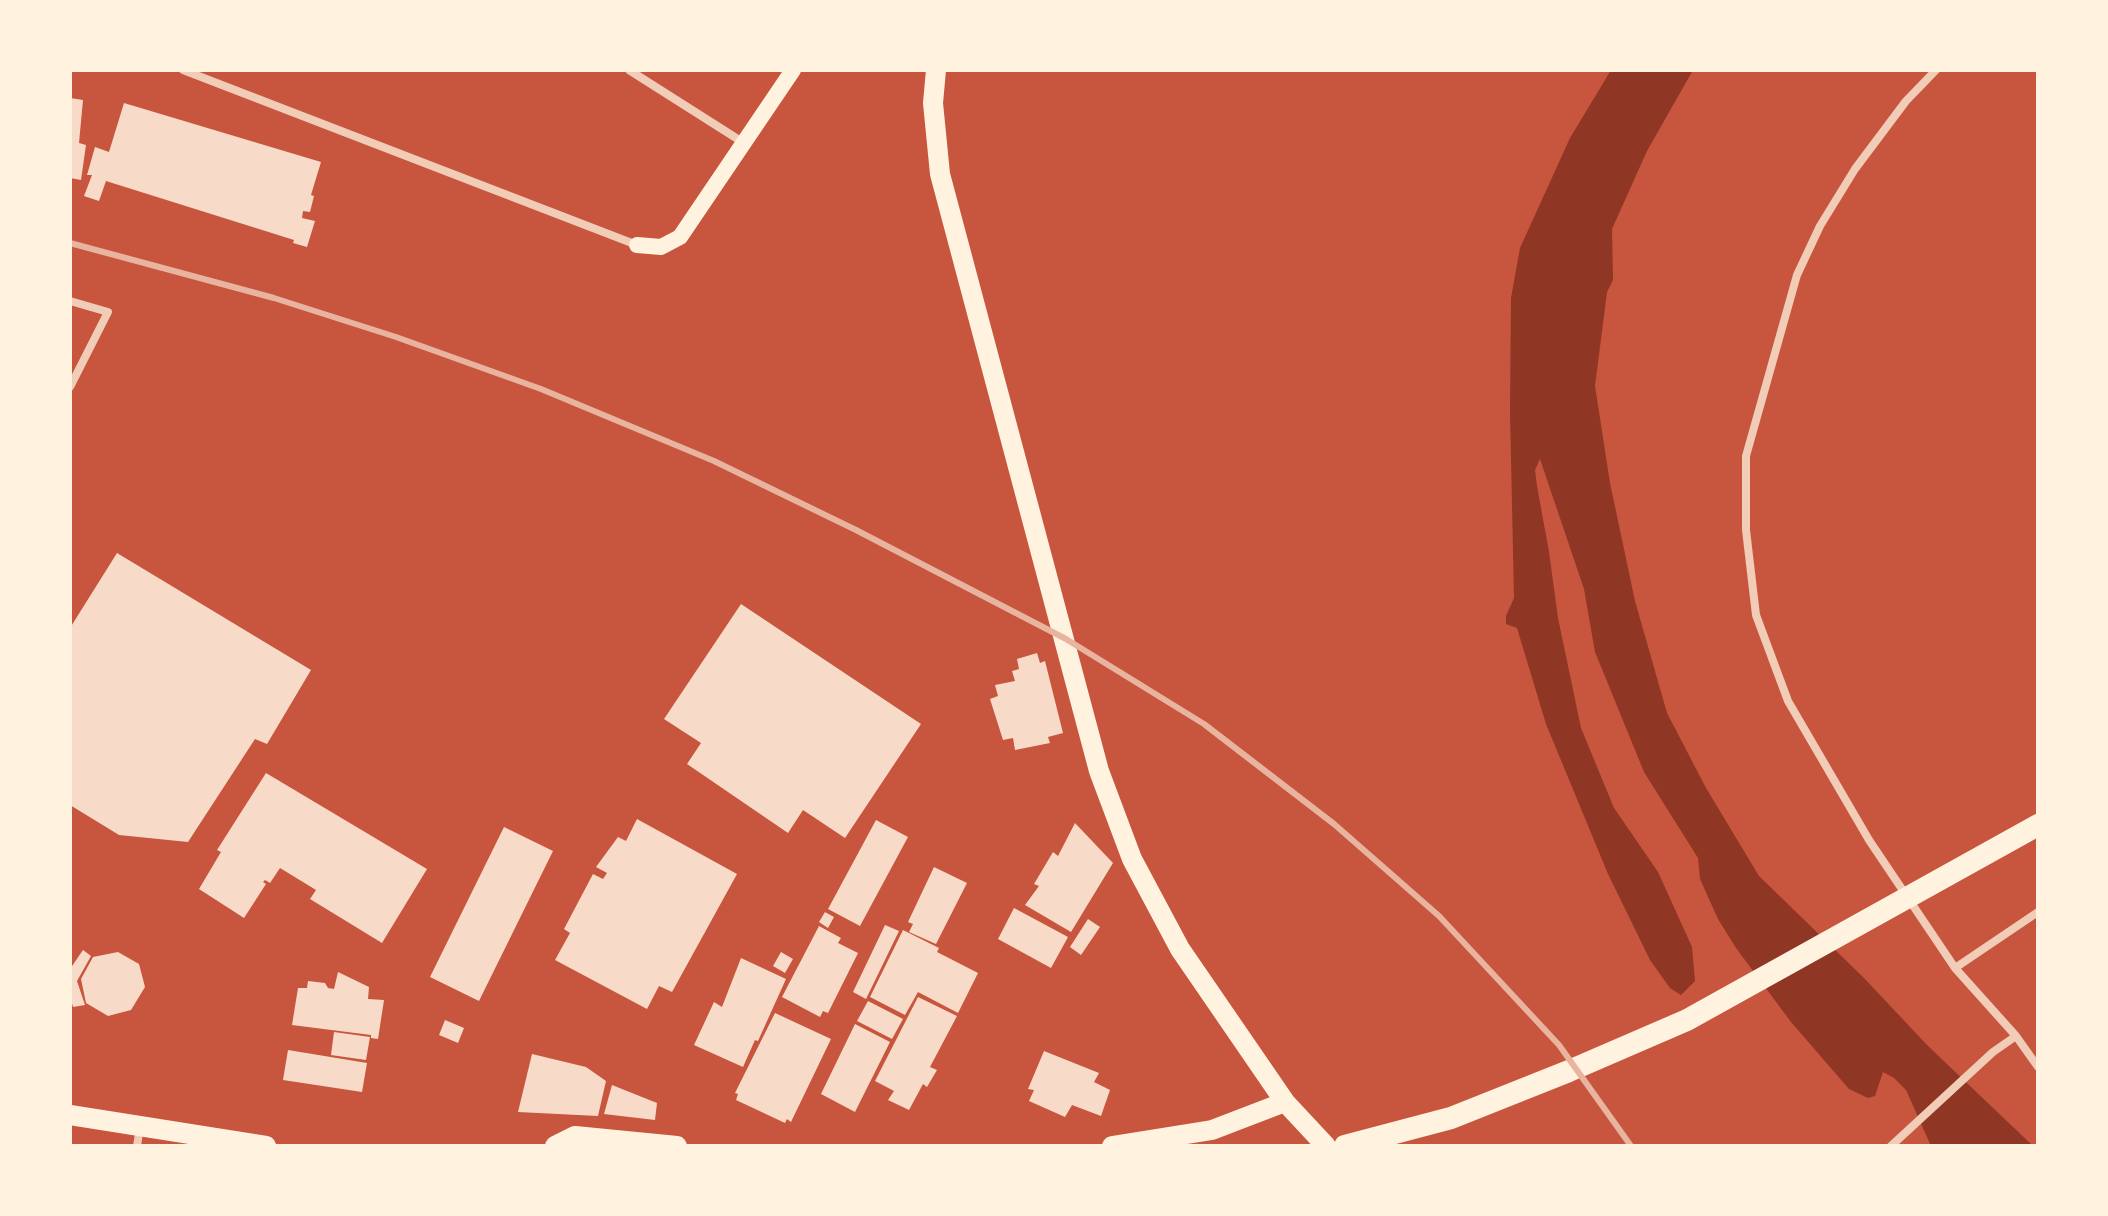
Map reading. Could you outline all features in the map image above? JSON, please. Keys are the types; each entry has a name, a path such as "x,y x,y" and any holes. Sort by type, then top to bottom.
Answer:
{"highway":[{"path":"1345,1146 1451,1118 1687,1020 2038,825"}],"main road":[{"path":"637,245 661,247 680,237 793,70"},
{"path":"936,70 933,103 940,174 1099,771 1132,859 1180,949 1285,1102 1326,1146"},
{"path":"1112,1146 1212,1130 1285,1102"},
{"path":"70,1115 266,1146"},
{"path":"555,1146 575,1136 677,1146"}],"street":[{"path":"183,70 637,245"},
{"path":"629,70 744,144"},
{"path":"1936,70 1906,101 1855,169 1820,226 1797,275 1746,456 1746,530 1756,615 1788,701 1869,840 1955,968 2016,1036 2038,1067"},
{"path":"70,301 108,312 70,387"},
{"path":"1955,968 2038,912"},
{"path":"1891,1146 1993,1052 2016,1036"},
{"path":"137,1146 141,1125"}],"shaded area":[{"path":"1611,70 1693,70 1647,151 1612,229 1613,280 1607,292 1595,386 1610,483 1635,601 1667,713 1706,788 1759,876 1864,978 1927,1045 2033,1146 1931,1146 1906,1090 1883,1072 1875,1096 1868,1098 1849,1089 1791,1022 1736,948 1718,919 1700,879 1698,858 1644,772 1595,652 1584,589 1540,459 1535,470 1537,486 1558,618 1581,728 1614,808 1658,872 1692,947 1695,981 1681,995 1670,988 1650,960 1608,874 1546,724 1517,628 1506,624 1514,598 1511,298 1520,248 1570,138"}],"building":[{"path":"70,98 83,100 79,143 86,145 81,180 70,178"},
{"path":"124,103 321,162 311,195 314,196 310,212 303,211 302,218 315,221 307,247 293,243 294,240 106,181 99,201 84,196 92,175 87,175 95,147 109,152"},
{"path":"117,553 311,670 267,744 255,739 188,842 119,835 70,805 70,628"},
{"path":"741,604 921,724 845,838 803,810 788,833 687,764 701,743 664,719"},
{"path":"1037,653 1040,663 1045,661 1063,733 1048,737 1050,743 1015,750 1013,738 1003,740 990,699 998,696 995,685 1015,681 1012,671 1019,669 1017,659"},
{"path":"266,773 427,869 382,943 310,899 316,890 280,868 270,883 263,882 266,884 244,918 199,889 221,852 217,850"},
{"path":"637,819 737,874 672,992 659,986 647,1009 555,960 570,933 564,929 593,874 603,879 607,873 596,867 618,837 626,841"},
{"path":"876,820 908,837 860,926 828,909"},
{"path":"1075,823 1113,863 1071,932 1025,905 1039,886 1034,884 1053,852 1058,856"},
{"path":"504,827 553,851 479,1001 430,977"},
{"path":"934,867 967,883 936,944 909,932 913,924 908,922"},
{"path":"1014,908 1068,937 1051,968 998,939"},
{"path":"825,912 834,917 828,928 819,922"},
{"path":"1088,919 1100,927 1081,955 1070,947"},
{"path":"885,925 899,931 866,999 853,992"},
{"path":"819,926 841,938 838,943 858,953 828,1013 823,1011 820,1017 782,997"},
{"path":"903,930 978,973 958,1013 918,992 905,1015 870,997"},
{"path":"83,950 91,956 77,981 85,1005 73,1007 70,969"},
{"path":"118,952 139,964 145,987 131,1010 108,1016 86,1003 81,979 93,957"},
{"path":"781,952 793,959 785,973 773,966"},
{"path":"741,958 786,979 743,1067 694,1045 714,1002 722,1007"},
{"path":"338,972 369,987 368,999 384,1000 378,1039 371,1038 371,1035 292,1025 298,988 307,988 308,981 325,983 328,988 334,989"},
{"path":"918,997 957,1016 930,1067 937,1070 927,1087 923,1084 909,1110 888,1100 894,1091 875,1081"},
{"path":"868,1001 903,1019 892,1039 857,1021"},
{"path":"775,1013 831,1039 791,1122 787,1119 785,1123 736,1100 738,1094 735,1093"},
{"path":"445,1020 464,1028 458,1043 439,1035"},
{"path":"855,1024 890,1042 855,1112 821,1094"},
{"path":"334,1032 370,1037 366,1060 331,1055"},
{"path":"288,1050 367,1063 362,1092 283,1080"},
{"path":"1044,1051 1099,1073 1094,1082 1110,1090 1101,1116 1072,1105 1065,1117 1029,1101 1034,1090 1028,1089"},
{"path":"532,1054 586,1067 606,1081 598,1116 518,1112"},
{"path":"612,1085 657,1103 655,1120 604,1114"}],"railway":[{"path":"70,243 274,298 396,337 541,389 714,461 856,530 1066,639 1204,724 1334,824 1439,916 1559,1045 1631,1146"}]}
